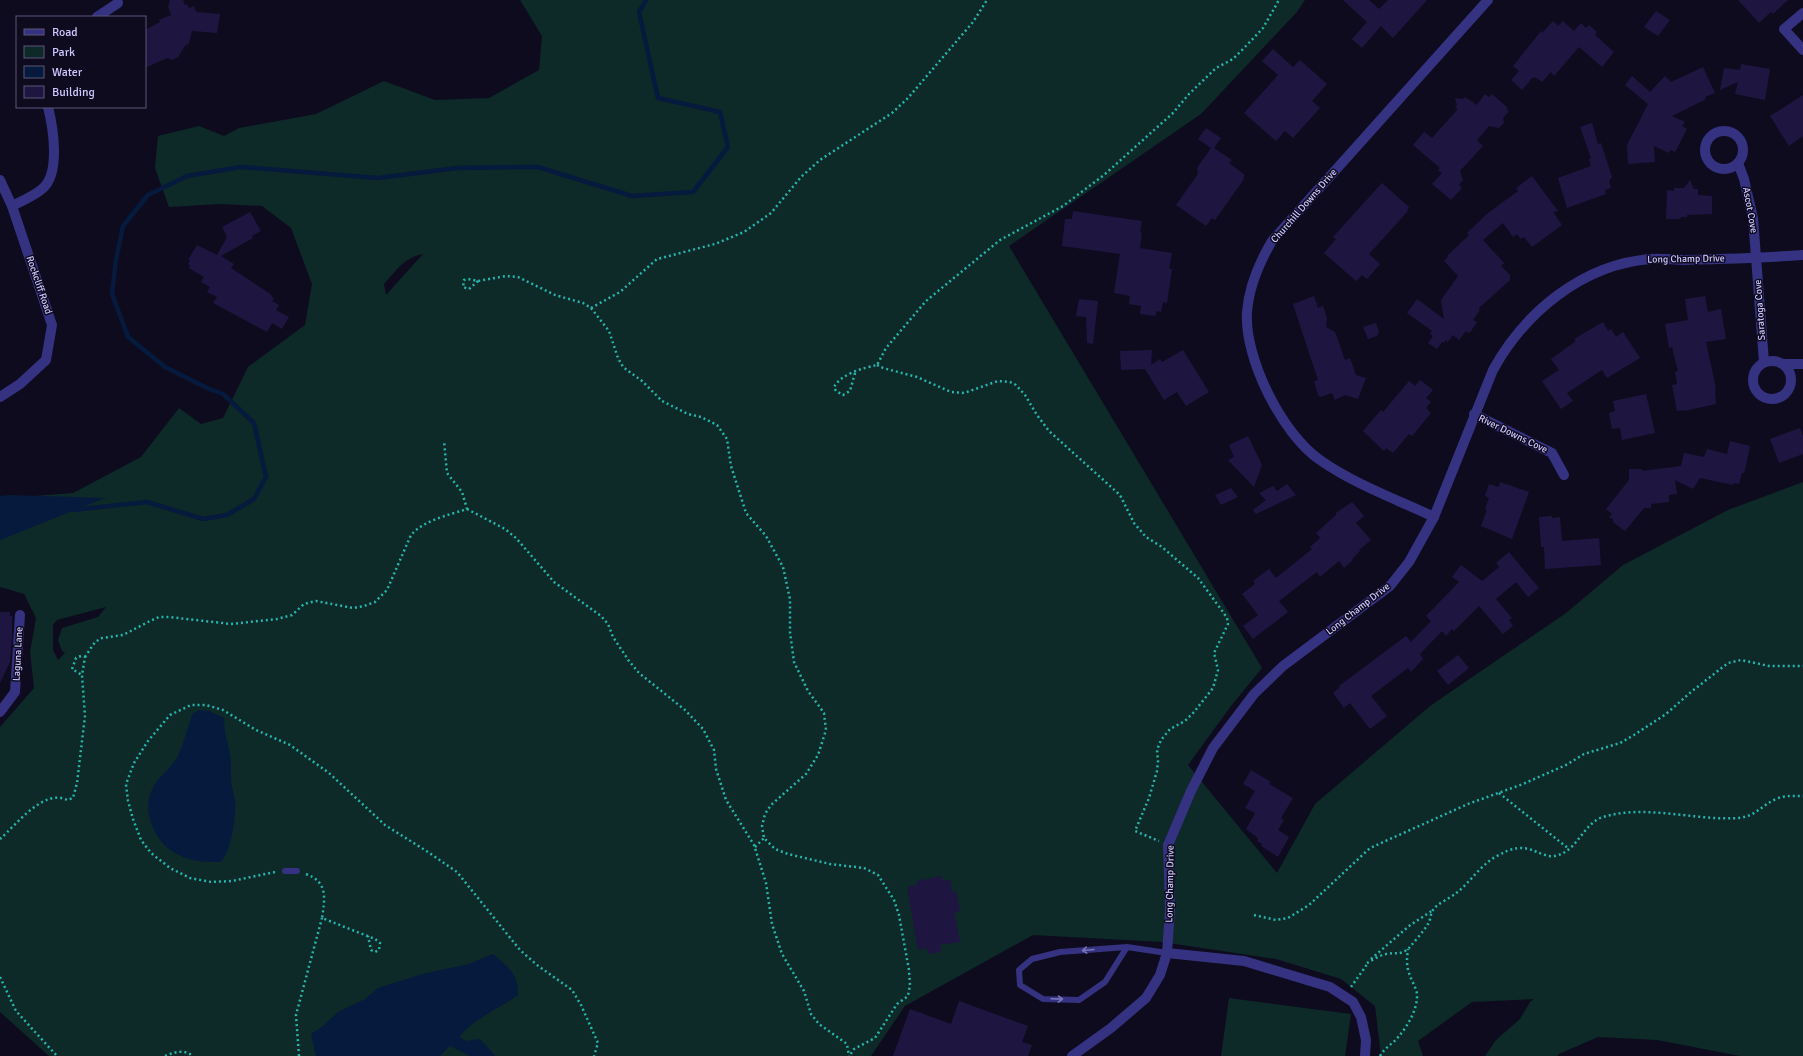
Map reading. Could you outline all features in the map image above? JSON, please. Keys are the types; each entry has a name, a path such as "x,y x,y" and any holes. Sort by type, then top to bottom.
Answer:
{"street":[{"name":"Churchill Downs Drive","path":"1434,517 1335,470 1318,459 1301,443 1283,420 1263,383 1253,356 1247,328 1247,312 1255,273 1272,241 1488,0"},
{"path":"98,16 118,3"},
{"path":"1803,13 1784,29 1803,50"},
{"path":"12,206 44,188 51,174 54,165 54,144 48,108"},
{"name":"Ascot Cove","path":"1738,163 1750,202 1756,258"},
{"name":"Rockcliff Road","path":"0,180 12,206 52,325 46,360 20,384 0,397"},
{"name":"Long Champ Drive","path":"1072,1056 1111,1028 1146,998 1160,975 1167,952 1170,910 1168,845 1191,791 1213,748 1254,694 1283,666 1390,586 1409,562 1434,517 1474,414 1493,370 1503,351 1535,313 1551,299 1590,275 1619,265 1651,259 1683,260 1803,255"},
{"name":"Saratoga Cove","path":"1756,258 1764,362"},
{"path":"1783,364 1790,374 1790,387 1782,396 1770,400 1759,394 1752,383 1754,371 1764,362 1770,361 1783,364 1803,364"},
{"name":"River Downs Cove","path":"1474,414 1552,453 1564,475"},
{"name":"Laguna Lane","path":"0,712 16,692 20,615"},
{"path":"1167,952 1244,961 1330,987 1354,1002 1361,1017 1366,1040 1365,1056"}],"lane":[{"path":"285,871 297,871"},
{"path":"1127,947 1105,982 1079,1000 1043,999 1020,985 1019,970 1032,959 1060,952 1127,947 1167,952"}],"path":[{"path":"591,308 620,292 657,259 715,244 744,232 771,213 801,177 820,160 892,113 908,98 973,22 988,0"},
{"path":"877,365 886,348 926,301 1000,240 1063,206 1104,176 1173,113 1189,94 1216,68 1233,59 1248,44 1263,28 1279,0"},
{"path":"478,281 469,289 463,287 464,280 468,279 478,281 506,276 518,277 546,291 583,303 591,308 609,331 618,358 623,367 642,381 667,404 717,425 727,439 731,466 746,513 766,536 783,567 790,599 790,632 794,662 808,691 824,713 826,730 818,755 806,774 771,805 765,814 762,826 764,838 775,849 788,854 830,864 864,868 878,875 894,900 899,915 909,970 910,985 908,996 897,1004 875,1038 854,1049 849,1056"},
{"path":"855,373 850,391 843,395 836,391 834,387 838,380 855,373 864,367 877,365 917,377 951,392 964,393 998,381 1010,382 1025,395 1049,431 1120,495 1134,523 1146,537 1162,547 1198,578 1223,612 1228,624 1214,653 1218,670 1213,688 1194,712 1185,721 1170,728 1161,740 1157,750 1157,771 1149,798 1135,831 1168,845"},
{"path":"444,441 447,473 462,492 467,509"},
{"path":"0,839 35,806 45,800 62,798 67,800 73,798 77,783 84,716 82,675 85,657 95,642 102,638 123,635 139,626 160,618 169,617 231,624 278,619 292,615 304,604 316,601 353,608 364,606 375,602 387,590 411,535 415,530 433,520 467,509 505,529 516,538 554,582 601,616 608,624 613,637 629,661 639,673 685,710 703,729 714,750 716,769 726,800 754,847 766,883 772,924 782,954 804,991 811,1014 819,1024 847,1044 849,1056"},
{"path":"82,675 72,668 76,658 81,656 85,657"},
{"path":"1254,915 1282,920 1294,915 1309,905 1370,848 1468,804 1524,784 1566,765 1584,754 1620,743 1666,714 1728,663 1741,660 1769,666 1803,666"},
{"path":"285,871 232,881 211,882 190,878 170,868 151,853 144,844 133,819 128,801 126,784 134,763 148,741 170,715 191,705 206,705 223,710 256,730 290,745 329,773 385,825 457,872 520,950 536,965 572,990 581,1005 598,1043 594,1056"},
{"path":"1498,793 1569,849"},
{"path":"1344,996 1368,963 1409,926 1466,886 1480,868 1496,856 1510,849 1521,847 1553,856 1561,854 1569,849 1592,824 1602,817 1641,812 1740,818 1757,813 1767,803 1778,798 1803,796"},
{"path":"754,847 764,838"},
{"path":"297,871 315,877 323,887 324,899 322,918 296,1015 299,1056"},
{"path":"1368,963 1388,954 1398,954 1408,948 1428,924 1433,909"},
{"path":"322,918 375,938 380,943 379,950 375,952 371,950 368,936"},
{"path":"1380,1056 1384,1049 1399,1037 1411,1020 1416,1003 1417,994 1408,972 1406,962 1408,948"},
{"path":"0,977 16,1011 57,1056"},
{"path":"165,1056 180,1051 186,1051 193,1056"}],"green space":[{"path":"520,0 1305,0 1297,12 1201,114 1009,246 1262,668 1231,706 1188,765 1277,873 1315,804 1430,706 1566,613 1623,565 1728,510 1803,482 1803,1056 1740,1056 1657,1040 1598,1037 1557,1056 1485,1056 1496,1040 1520,1019 1530,1002 1534,999 1472,1002 1418,1041 1423,1056 1381,1056 1375,1006 1341,979 1276,959 1162,942 1033,935 905,1006 871,1056 49,1056 0,1012 0,727 34,688 30,652 36,618 24,594 0,587 0,500 73,493 141,457 179,408 201,424 223,418 248,367 305,325 312,284 291,228 262,206 220,204 169,207 155,168 158,136 199,126 224,136 239,128 316,114 384,81 435,100 489,98 539,70 542,36","holes":["423,254 386,295 384,284 397,269 410,259","106,607 98,617 62,628 58,640 62,651 65,653 58,660 53,650 53,625 57,620"]},
{"path":"1229,998 1351,1014 1345,1056 1221,1056"}],"water":[{"path":"0,496 105,498 0,540"},
{"path":"200,710 209,711 224,718 231,760 231,782 235,800 235,815 231,841 221,862 191,859 166,847 154,830 149,813 148,805 153,788 159,778 175,761 182,746 193,713"},
{"path":"493,954 511,971 516,981 518,995 479,1019 459,1037 467,1041 478,1039 481,1040 495,1056 470,1056 450,1046 440,1056 316,1056 311,1034 322,1027 338,1012 365,999 378,988 422,974 469,964"}],"building":[{"path":"170,0 183,0 185,5 187,4 189,8 194,6 196,12 220,14 217,33 192,31 189,43 185,46 178,57 172,60 167,58 146,68 146,29 160,22 159,20 171,15 168,7"},
{"path":"1343,0 1369,0 1379,9 1388,0 1427,0 1393,38 1381,26 1362,48 1352,39 1367,22"},
{"path":"1738,0 1788,0 1773,14 1771,12 1759,23"},
{"path":"1656,11 1670,20 1658,36 1644,27"},
{"path":"1553,21 1558,26 1563,21 1574,31 1581,23 1586,28 1589,25 1597,32 1595,35 1614,52 1602,67 1579,47 1554,76 1551,72 1542,82 1533,77 1522,90 1511,80 1519,71 1513,66 1541,31 1542,33"},
{"path":"1273,49 1293,67 1300,60 1327,84 1312,101 1320,108 1293,138 1285,131 1276,141 1244,113 1278,75 1262,61"},
{"path":"1741,64 1770,69 1765,100 1735,94 1738,82 1720,90 1724,68 1740,70"},
{"path":"1703,67 1715,93 1672,116 1685,122 1682,126 1687,129 1675,152 1670,150 1669,153 1654,146 1655,162 1628,164 1627,145 1648,104 1625,85 1632,76 1650,92 1665,76 1671,82"},
{"path":"1485,94 1489,97 1492,94 1508,108 1506,109 1509,111 1503,118 1504,123 1499,128 1489,126 1477,140 1483,146 1460,171 1463,180 1459,185 1462,188 1451,200 1432,184 1442,173 1438,170 1440,168 1413,145 1424,132 1432,138 1458,109 1455,108 1457,105 1455,98 1463,99 1465,97 1477,105"},
{"path":"1803,95 1803,136 1789,146 1770,116"},
{"path":"1592,123 1598,144 1601,143 1612,177 1609,181 1611,188 1605,190 1606,194 1567,208 1558,178 1591,166 1589,159 1591,158 1580,127"},
{"path":"1206,128 1221,138 1214,148 1232,160 1229,163 1245,175 1243,178 1244,179 1215,220 1212,218 1206,226 1176,205 1198,174 1197,168 1211,148 1198,139"},
{"path":"1532,176 1558,211 1553,212 1562,225 1532,247 1524,237 1521,239 1517,234 1513,237 1503,223 1483,240 1504,263 1501,266 1510,275 1510,280 1478,309 1480,310 1473,320 1477,322 1469,333 1466,331 1459,340 1453,335 1447,343 1447,339 1444,343 1442,342 1437,349 1428,343 1433,336 1430,334 1432,331 1407,313 1417,299 1444,319 1441,300 1458,276 1444,261 1448,257 1447,256 1469,235 1467,233 1488,213 1518,191 1516,188"},
{"path":"1690,180 1694,189 1698,189 1698,195 1712,196 1712,214 1687,215 1687,217 1681,217 1680,219 1666,219 1667,190 1674,191 1674,188 1684,188"},
{"path":"1382,183 1409,207 1407,210 1408,211 1369,254 1380,264 1367,279 1362,275 1356,281 1324,253 1336,239 1333,237"},
{"path":"1073,211 1142,221 1140,248 1172,253 1169,269 1172,269 1167,303 1163,302 1161,312 1156,311 1156,316 1140,314 1141,306 1129,304 1130,296 1114,293 1120,254 1062,246 1065,219 1072,219"},
{"path":"250,212 261,231 252,236 253,238 221,256 234,264 231,268 272,295 271,296 274,298 272,301 279,305 276,310 289,317 282,329 272,323 267,332 213,303 217,297 207,292 210,287 201,282 204,277 189,268 190,266 188,264 190,261 188,260 197,245 217,255 227,237 222,227"},
{"path":"1314,296 1318,308 1323,306 1327,318 1326,327 1335,332 1345,360 1350,358 1356,375 1366,378 1358,399 1345,395 1335,400 1332,393 1320,397 1318,395 1314,381 1318,380 1293,304"},
{"path":"1705,296 1708,312 1721,309 1726,339 1706,342 1716,388 1716,404 1684,411 1677,411 1672,385 1677,384 1675,372 1678,371 1672,347 1669,348 1665,324 1688,320 1685,299"},
{"path":"1079,299 1098,301 1093,344 1087,343 1086,317 1076,316"},
{"path":"1603,322 1608,331 1611,329 1616,337 1623,332 1640,358 1607,378 1602,370 1567,393 1573,401 1561,409 1542,381 1559,370 1551,359 1576,341 1574,339"},
{"path":"1376,323 1379,332 1377,336 1368,339 1363,327"},
{"path":"1152,350 1151,365 1160,359 1162,362 1183,350 1209,392 1186,406 1177,392 1164,400 1145,369 1121,370 1120,351"},
{"path":"1420,380 1433,390 1426,398 1431,402 1426,408 1431,413 1412,436 1409,434 1393,453 1386,448 1384,451 1363,431 1381,410 1383,412 1409,381 1415,386"},
{"path":"1646,394 1655,433 1622,440 1620,428 1612,429 1609,413 1615,411 1613,401"},
{"path":"1800,428 1803,436 1803,454 1779,463 1770,439"},
{"path":"1248,436 1262,465 1254,487 1228,460 1234,457 1229,445"},
{"path":"1730,441 1750,446 1745,470 1744,473 1742,473 1739,484 1734,483 1733,485 1700,478 1693,489 1675,480 1677,494 1669,495 1669,502 1651,504 1651,508 1644,508 1625,531 1609,517 1612,514 1606,509 1629,480 1629,469 1642,469 1642,471 1681,466 1684,453 1704,457 1707,449 1727,454"},
{"path":"1500,482 1529,492 1512,539 1481,526 1487,510 1485,509 1489,498 1485,496 1489,484 1499,487"},
{"path":"1287,484 1296,495 1256,514 1253,510 1266,500 1259,493 1273,486 1277,491"},
{"path":"1231,488 1238,497 1221,505 1215,495"},
{"path":"1352,502 1364,516 1356,523 1371,540 1359,550 1360,551 1352,559 1353,560 1344,568 1339,561 1320,577 1317,572 1279,601 1288,612 1253,639 1243,626 1258,615 1242,594 1255,584 1253,581 1269,569 1276,578 1312,549 1310,547 1320,538 1316,533 1336,515 1336,513"},
{"path":"1552,516 1552,518 1560,517 1562,541 1599,538 1601,565 1545,569 1544,547 1541,547 1539,517"},
{"path":"1509,552 1539,588 1528,597 1516,582 1496,599 1512,618 1509,620 1513,626 1503,634 1479,606 1454,631 1452,629 1446,636 1442,631 1420,654 1423,659 1411,672 1408,668 1371,696 1387,716 1370,729 1350,703 1344,708 1333,693 1340,687 1339,686 1406,636 1411,642 1431,621 1426,616 1459,582 1452,577 1461,565 1482,581 1499,567 1496,563"},
{"path":"0,612 10,612 10,616 12,616 12,637 10,662 0,683"},
{"path":"1458,655 1469,668 1448,685 1437,671"},
{"path":"1251,770 1271,782 1269,784 1293,798 1281,818 1284,820 1278,830 1289,837 1278,857 1261,846 1262,844 1257,841 1258,838 1246,829 1255,813 1245,808 1255,791 1243,784"},
{"path":"942,876 943,881 950,879 952,892 956,891 960,911 955,912 955,916 960,942 940,945 941,952 928,954 927,948 918,950 907,887 917,885 917,881"},
{"path":"959,1001 1028,1026 1022,1042 1032,1045 1028,1056 893,1056 910,1009 951,1024"}],"waterway":[{"path":"73,510 147,502 203,519 227,515 254,499 266,477 254,423 223,394 209,389 165,367 128,337 112,294 116,260 123,226 148,195 187,176 241,167 378,178 457,168 538,167 632,196 693,192 728,147 720,112 658,98 639,12 646,0"}]}
